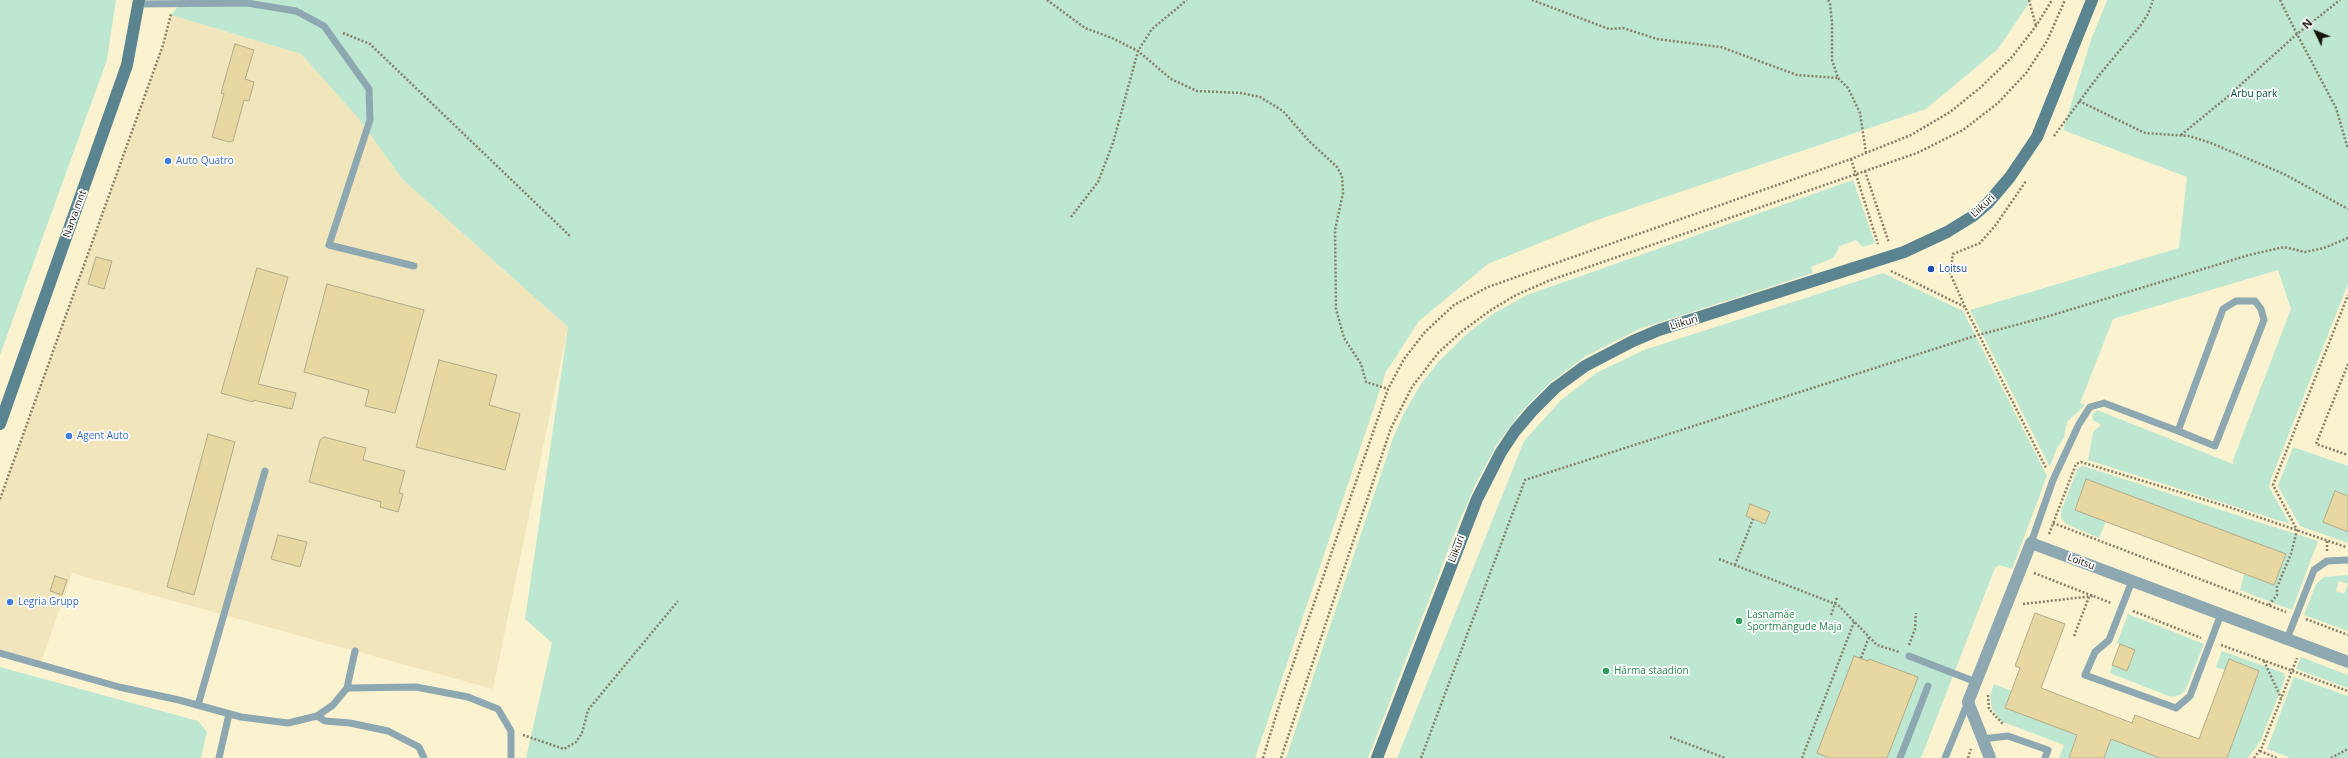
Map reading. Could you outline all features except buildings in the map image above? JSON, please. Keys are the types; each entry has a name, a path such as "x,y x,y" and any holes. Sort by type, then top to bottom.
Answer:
{"street":[{"name":"Liikuri","path":"1377,758 1477,499 1490,471 1515,431 1546,397 1596,359 1639,338 1888,257 1934,239 1960,225 1988,203 2027,154 2048,111 2092,0"},
{"name":"Narva mnt","path":"0,424 128,65 139,2"},
{"name":"Loitsu","path":"2031,543 2348,662"},
{"path":"1990,758 1968,702 2031,543"}],"lane":[{"path":"139,2 172,4 247,3 296,11 324,26 369,89 370,120 329,246 414,266"},
{"path":"2031,543 2053,480 2079,424 2090,407 2104,403 2216,446 2264,320 2261,309 2255,301 2236,301 2223,309 2178,431"},
{"path":"198,705 265,471"},
{"path":"2287,639 2314,570 2326,561 2348,560"},
{"path":"2132,581 2108,640 2095,652 2085,675 2176,708 2190,696 2212,642 2221,614"},
{"path":"0,652 119,687 198,705 229,714 288,723 317,716 333,705 347,688 355,651"},
{"path":"1907,655 1976,682"},
{"path":"1900,758 1928,686"},
{"path":"347,688 416,687 468,696 498,709 511,732 511,758"},
{"path":"1945,758 1968,702"},
{"path":"219,758 229,714"},
{"path":"317,716 325,721 350,723 388,731 419,748 424,758"},
{"path":"1982,739 2008,736 2048,750 2045,758"}],"path":[{"path":"1047,0 1086,28 1112,38 1138,52 1172,79 1197,91 1241,93 1260,97 1283,111 1309,141 1337,167 1342,176 1343,193 1335,230 1336,309 1344,338 1361,364 1366,382 1388,389"},
{"path":"1071,218 1098,182 1113,143 1138,52 1152,29 1187,0"},
{"path":"1532,0 1609,29 1623,28 1657,39 1721,48 1797,76 1838,78"},
{"path":"1828,0 1831,10 1832,60 1838,78 1848,88 1860,113 1866,153"},
{"path":"2029,0 2036,26"},
{"path":"1264,758 1282,696 1388,389 1404,359 1425,332 1454,305 1488,287 1850,159 1911,135 1950,112 1982,87 2012,57 2036,26 2052,0"},
{"path":"1281,758 1391,428 1412,387 1438,353 1491,310 1516,295 1542,284 1917,153 1963,130 1998,103 2027,72 2047,41 2065,0"},
{"path":"2051,142 2060,125 2140,26 2148,14 2153,0"},
{"path":"2280,0 2336,108 2348,149"},
{"path":"2180,135 2226,98 2297,34 2340,0"},
{"path":"0,499 163,46 172,4"},
{"path":"324,26 362,39 370,44 571,237"},
{"path":"2079,101 2145,133 2180,135 2200,139 2284,174 2348,209"},
{"path":"1850,159 1878,244 1901,276"},
{"path":"1865,171 1888,257 1887,270 1965,307"},
{"path":"2029,177 1996,226 1980,243 1953,254 1950,273 1978,334 2053,480"},
{"path":"1421,758 1525,480 1978,334 2046,317 2249,255 2284,247 2305,252 2324,248 2348,238"},
{"path":"1871,247 1878,244"},
{"path":"2269,605 2277,594 2297,530 2273,485 2348,295"},
{"path":"2348,364 2316,444 2348,455"},
{"path":"2348,548 2297,530 2081,462 2076,464 2053,523 2348,634"},
{"path":"1735,565 1753,519"},
{"path":"1719,559 1835,603 1877,645 1907,655 1915,629 1916,613"},
{"path":"2032,579 2034,573 2212,642 2348,691"},
{"path":"2022,604 2094,596"},
{"path":"2074,636 2090,597"},
{"path":"1831,615 1837,598"},
{"path":"2019,612 2024,598"},
{"path":"511,732 564,749 576,742 582,733 588,710 678,601"},
{"path":"1802,758 1854,622"},
{"path":"1861,658 1869,637"},
{"path":"2264,661 2281,699"},
{"path":"2254,758 2260,751 2292,671"},
{"path":"1988,692 1987,702 1990,709 2000,723 2005,725"},
{"path":"1670,737 1725,758"},
{"path":"2330,758 2348,749"},
{"path":"2260,751 2277,758"}],"shaded area":[{"path":"171,15 301,54 359,119 402,179 568,327 493,689 72,573 41,663 0,653 0,499 163,45"}],"green space":[{"path":"0,0 116,0 107,60 0,355"},
{"path":"183,0 2031,0 1998,49 1926,109 1594,221 1488,264 1419,321 1386,372 1255,758 526,758 552,643 525,619 568,327 402,179 359,119 301,54 171,15"},
{"name":"Arbu park","path":"2107,0 2348,0 2348,284 2269,487 2290,524 2088,460 2093,432 2101,425 2093,420 2092,415 2097,410 2233,464 2233,460 2291,309 2278,270 2113,319 2080,403 2085,405 2067,422 2064,438 2057,448 2050,467 1970,310 2179,248 2187,177 2063,130 2091,40"},
{"path":"1853,180 1875,243 1863,247 1856,240 1840,246 1833,258 1811,267 1813,273 1639,329 1586,356 1552,381 1521,412 1497,444 1476,483 1457,527 1368,758 1286,758 1392,441 1404,413 1421,384 1439,361 1470,331 1496,312 1527,295"},
{"path":"1883,273 1963,311 2047,476 2012,569 1999,565 1995,568 1921,758 1397,758 1524,441 1561,400 1598,372 1644,350"},
{"path":"2293,447 2348,466 2348,496 2335,491 2323,522 2348,532 2348,543 2300,526 2278,486"},
{"path":"2083,466 2318,541 2292,610 2240,590 2244,574 2274,585 2286,555 2086,479 2075,509 2106,521 2099,538 2066,524 2061,518 2061,511 2078,468"},
{"path":"2348,575 2348,584 2348,631 2304,615 2316,584 2324,577","holes":["2339,581 2348,584 2344,594 2336,591"]},
{"path":"2128,614 2204,644 2185,691 2180,695 2171,697 2110,673 2112,665 2127,671 2135,651 2117,643"},
{"path":"2222,651 2284,673 2285,679 2261,740 2248,758 2227,758 2259,671 2229,659 2225,670 2216,667"},
{"path":"2301,657 2348,675 2348,688 2296,669"},
{"path":"0,667 198,721 207,732 201,758 0,758"},
{"path":"2294,677 2348,696 2348,758 2291,758 2267,749"},
{"path":"1994,684 2012,691 2005,708 2077,735 2069,758 2059,758 2064,745 2003,722 1992,708 1990,696"},
{"path":"2114,732 2124,744 2160,758 2104,758"}],"place":[{"name":"Auto Quatro","path":"168,161"},
{"name":"Loitsu","path":"1931,269"},
{"name":"Agent Auto","path":"69,436"},
{"name":"Legria Grupp","path":"10,602"},
{"name":"Lasnamäe Sportmängude Maja","path":"1739,621"},
{"name":"Härma staadion","path":"1606,671"}]}
